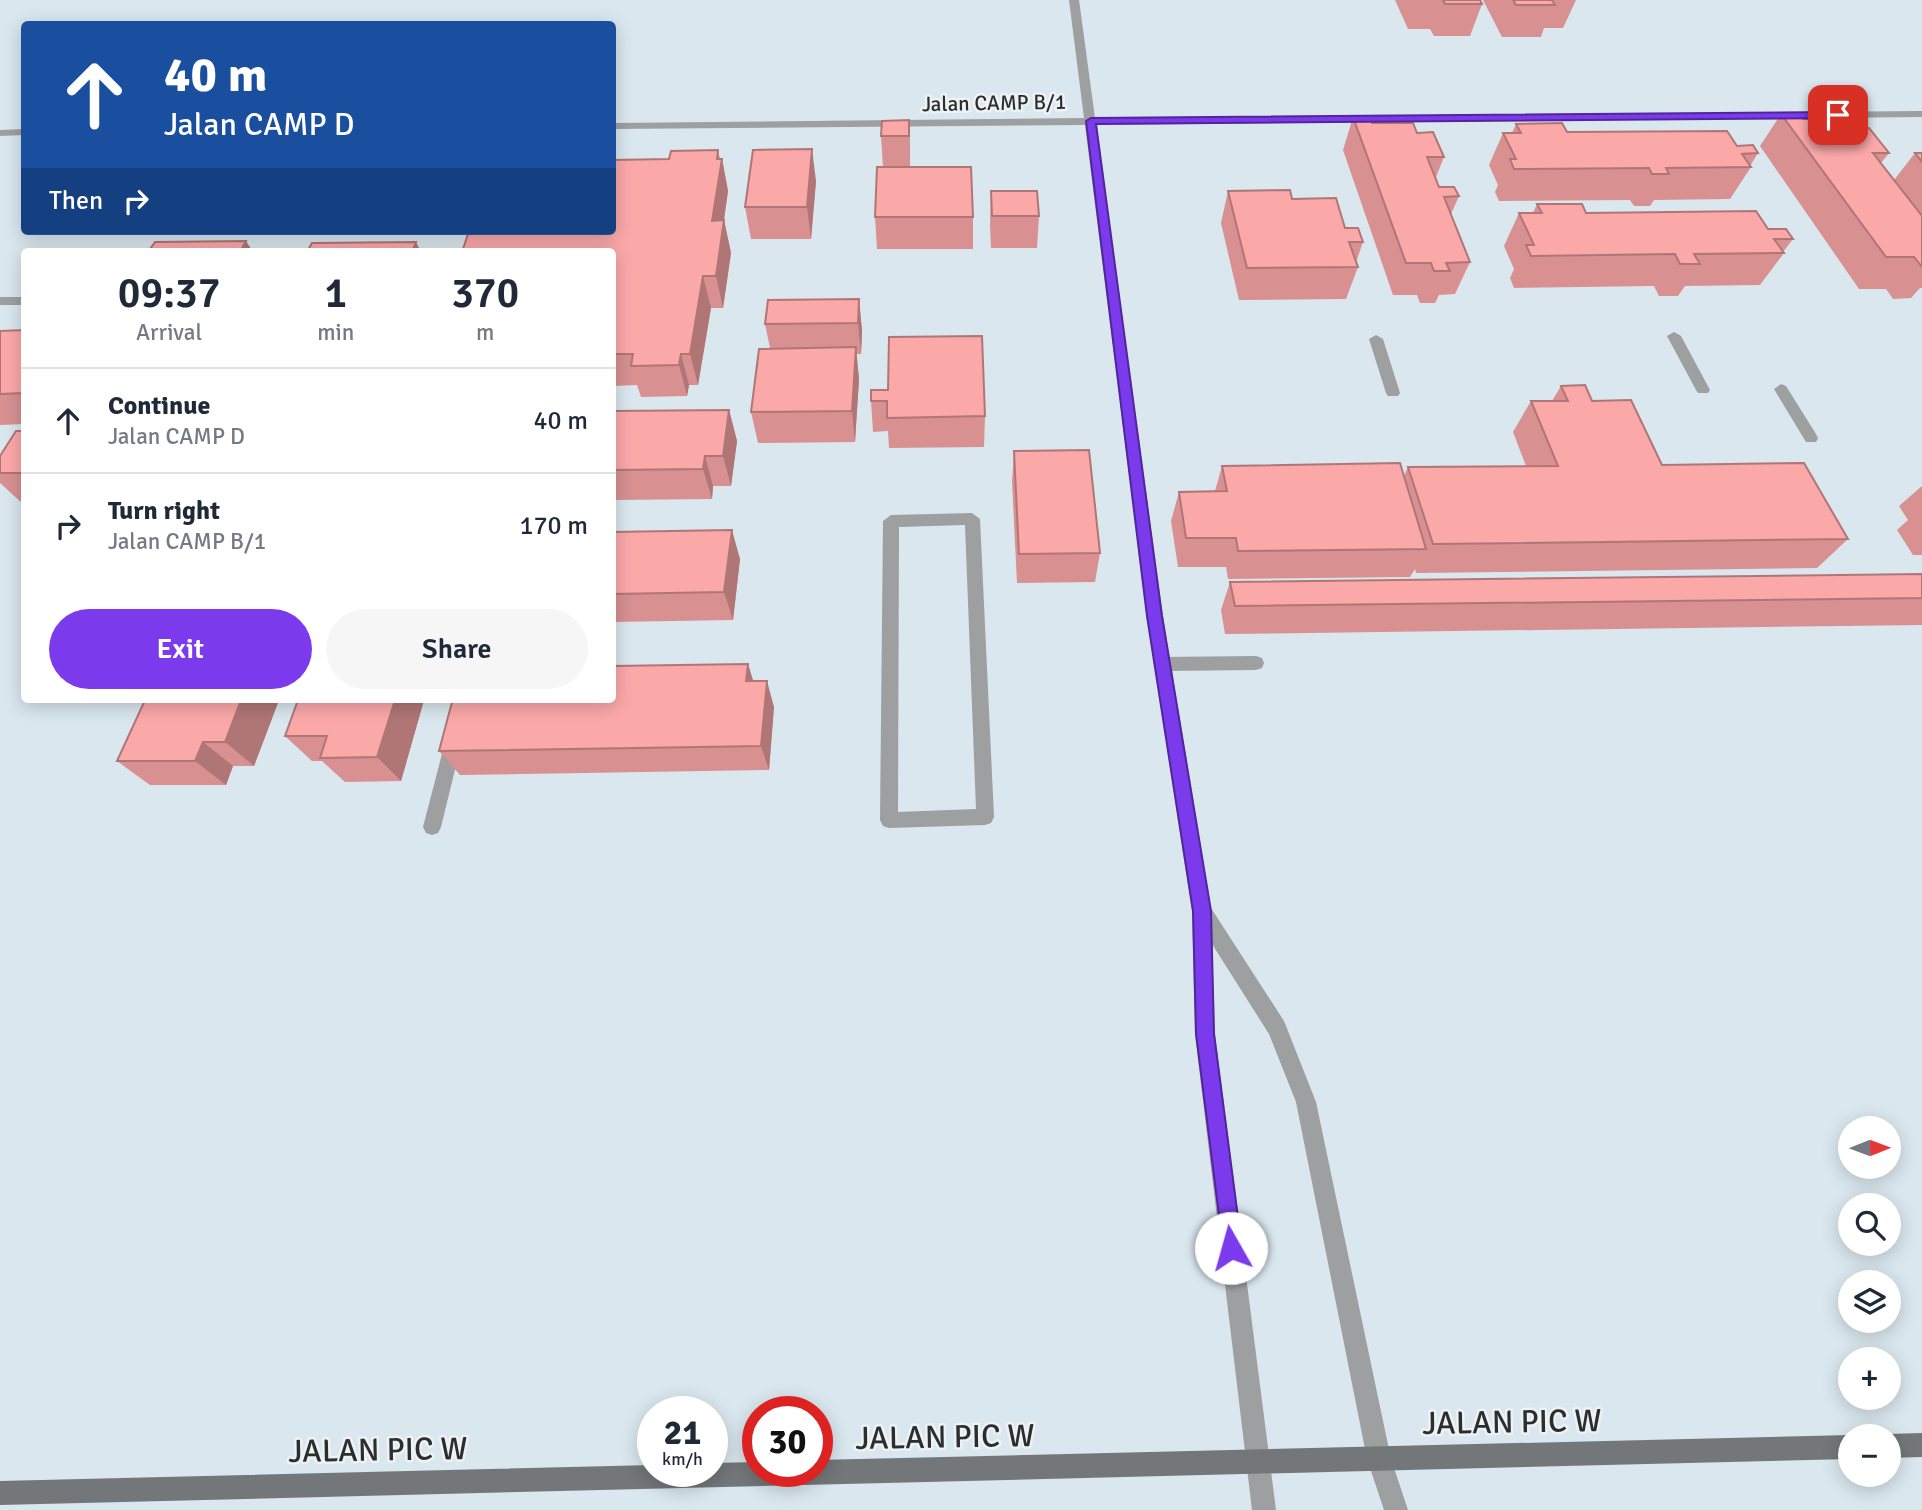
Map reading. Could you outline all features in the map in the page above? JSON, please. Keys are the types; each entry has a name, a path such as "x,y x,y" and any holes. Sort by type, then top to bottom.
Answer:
{"street":[{"path":"1074,0 1162,664 1202,911 1205,1034 1264,1510"},
{"name":"Jalan CAMP B/1","path":"616,126 1922,114"},
{"path":"0,133 21,132"},
{"path":"0,301 21,301"},
{"path":"1674,336 1703,390"},
{"path":"1376,339 1393,393"},
{"path":"1781,389 1811,439"},
{"path":"972,519 980,697 985,817 889,820 891,520 972,519"},
{"path":"1162,664 1256,663"},
{"path":"432,827 463,703"},
{"path":"1202,911 1277,1028 1306,1102 1379,1459 1396,1510"},
{"path":"1901,1446 1922,1445"},
{"name":"JALAN PIC W","path":"0,1493 1838,1447"}],"shaded area":[{"path":"0,0 1922,0 1922,1510 0,1510"}],"building":[{"path":"1443,0 1480,0 1482,4 1445,4"},
{"path":"1513,0 1552,0 1555,5 1516,5"},
{"path":"1781,114 1799,114 1803,119 1846,119 1853,128 1869,128 1889,153 1873,153 1922,216 1922,267 1914,257 1886,257"},
{"path":"1353,117 1370,117 1372,123 1413,123 1417,133 1433,132 1444,157 1427,157 1439,187 1454,187 1459,196 1444,197 1470,262 1446,263 1450,271 1434,271 1431,263 1406,263"},
{"path":"909,120 909,136 881,136 882,121"},
{"path":"1562,123 1567,132 1727,131 1737,146 1753,145 1758,153 1742,154 1751,167 1666,168 1669,174 1652,174 1649,168 1514,169 1510,159 1516,159 1503,133 1521,133 1516,124"},
{"path":"812,149 807,207 745,207 753,150"},
{"path":"718,150 717,159 722,159 712,221 724,220 716,276 703,276 690,354 681,354 679,365 631,366 633,354 616,354 616,248 463,248 468,235 616,235 616,160 669,159 671,151"},
{"path":"1915,153 1922,153 1922,162"},
{"path":"877,167 971,167 973,217 875,217"},
{"path":"1290,190 1292,199 1336,198 1345,228 1358,228 1363,242 1349,242 1358,267 1247,268 1228,191"},
{"path":"991,191 1037,191 1039,216 992,216"},
{"path":"1537,204 1582,204 1586,213 1756,211 1768,229 1786,229 1793,239 1774,239 1784,253 1694,254 1700,264 1680,264 1675,254 1531,256 1526,245 1534,245 1519,213 1542,213"},
{"path":"246,241 242,248 151,248 155,242"},
{"path":"416,242 414,248 309,248 312,243"},
{"path":"859,299 858,323 765,324 768,300"},
{"path":"21,330 21,393 0,394 0,331"},
{"path":"982,336 985,416 887,418 887,401 871,401 871,390 888,390 889,337"},
{"path":"856,347 852,411 751,412 759,349"},
{"path":"1585,385 1592,401 1631,400 1662,465 1804,463 1848,539 1433,544 1408,467 1558,466 1531,401 1568,401 1561,386"},
{"path":"729,410 723,456 705,456 703,469 616,470 616,411"},
{"path":"16,431 21,431 21,473 0,473 0,456"},
{"path":"1089,450 1100,553 1019,554 1014,451"},
{"path":"1400,463 1426,549 1238,551 1236,538 1186,538 1179,492 1227,491 1222,466"},
{"path":"732,530 724,592 616,594 616,532"},
{"path":"1922,574 1922,598 1235,606 1230,582"},
{"path":"748,664 746,681 767,681 761,746 439,751 452,703 616,703 616,666"},
{"path":"144,703 240,703 225,742 203,742 195,761 117,761"},
{"path":"297,703 394,703 377,757 320,758 327,736 285,736"}],"route":[{"path":"1231,1248 1205,1034 1202,911 1155,616 1091,121 1838,115"}]}
